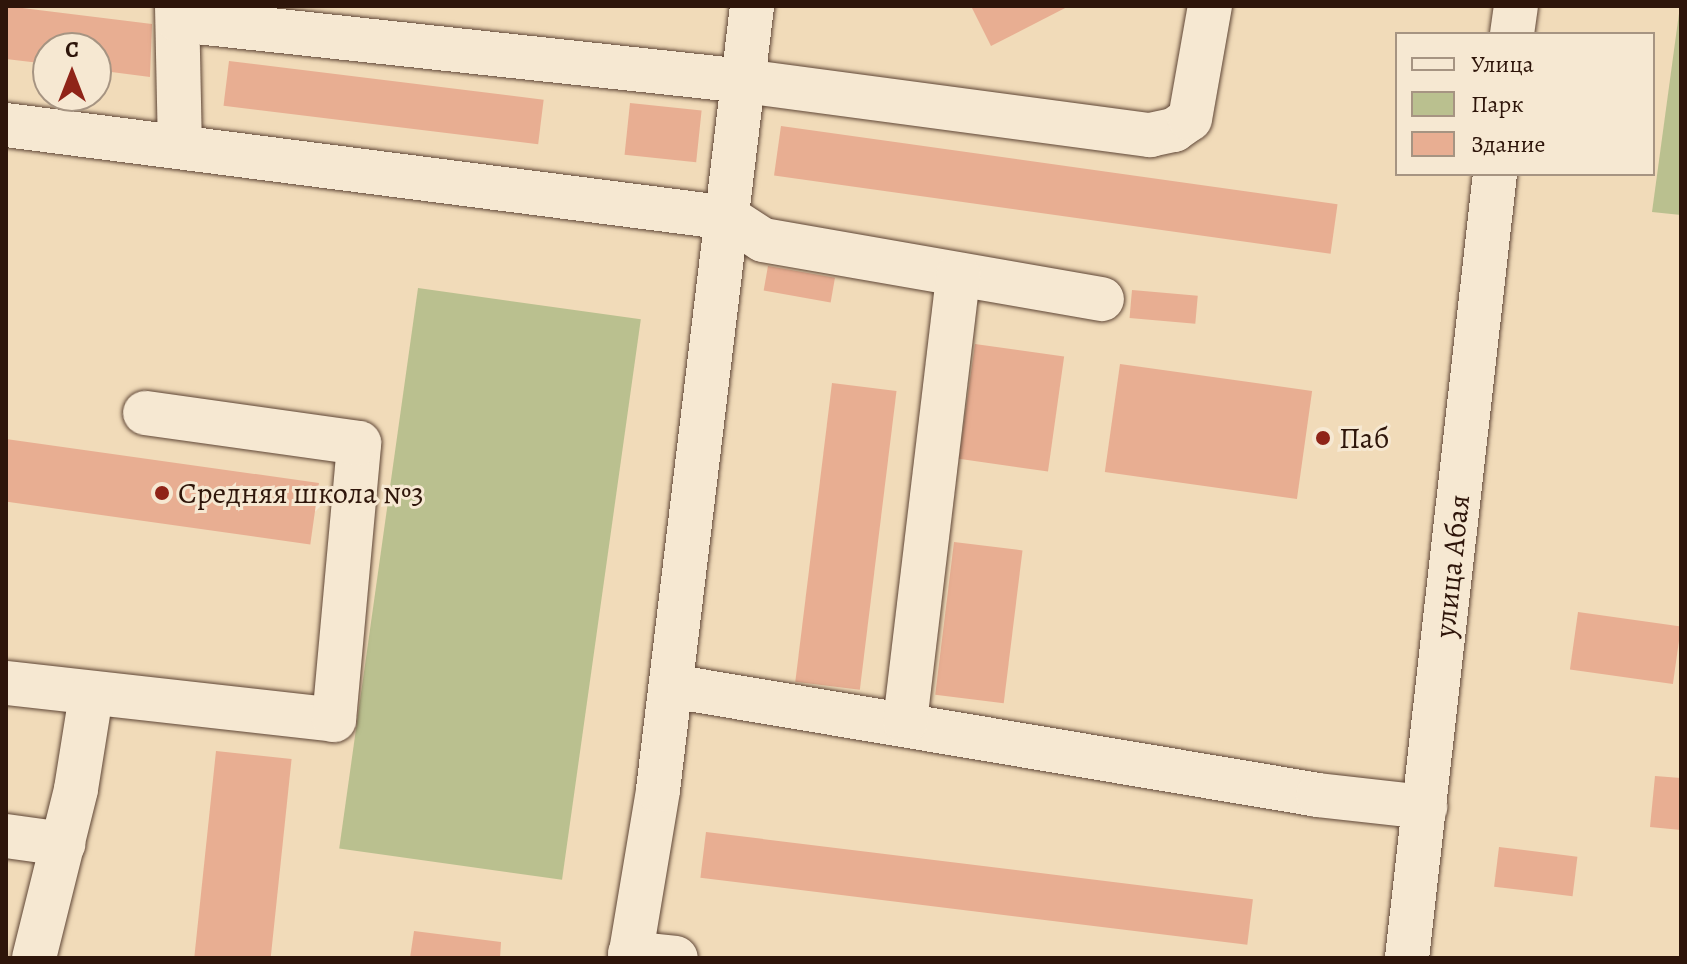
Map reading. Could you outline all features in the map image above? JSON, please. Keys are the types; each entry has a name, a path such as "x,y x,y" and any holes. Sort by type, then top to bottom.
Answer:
{"street":[{"path":"180,146 177,13 744,81 1150,135 1174,130 1190,119 1210,6"},
{"path":"1512,32 1516,6"},
{"path":"676,958 630,955 671,686 744,81 762,9"},
{"path":"6,125 729,218 763,240 1102,299"},
{"name":"улица Абая","path":"1407,958 1495,176"},
{"path":"905,722 958,275"},
{"path":"6,683 334,720 359,443 145,413"},
{"path":"671,686 905,722 1318,795 1425,807"},
{"path":"34,958 63,844 91,695"},
{"path":"6,836 63,844"}],"green space":[{"path":"1681,6 1681,215 1652,212"},
{"path":"418,288 641,319 562,880 339,848"}],"building":[{"path":"6,6 152,24 150,77 112,72 112,32 32,32 32,62 6,59"},
{"path":"971,6 1069,6 991,46"},
{"path":"229,61 544,100 538,144 224,106"},
{"path":"630,103 702,111 696,162 625,155"},
{"path":"781,126 1338,204 1331,254 774,176"},
{"path":"768,266 835,278 831,302 764,291"},
{"path":"1132,290 1198,296 1195,324 1130,318"},
{"path":"975,344 1064,357 1048,471 959,459"},
{"path":"1120,364 1312,391 1297,499 1105,472"},
{"path":"832,383 897,391 860,690 795,682"},
{"name":"Средняя школа №3","path":"6,439 319,483 310,544 6,502"},
{"path":"954,542 1022,550 1004,703 935,695"},
{"path":"1578,612 1681,626 1673,684 1570,669"},
{"path":"216,751 292,759 271,958 194,958"},
{"path":"1655,776 1681,778 1681,830 1650,827"},
{"path":"706,832 1253,899 1247,945 700,878"},
{"path":"1499,847 1577,857 1573,896 1494,887"},
{"path":"414,931 501,942 500,958 410,958"}],"place":[{"name":"Паб","path":"1323,438"},
{"name":"Средняя школа №3","path":"162,493"}]}
